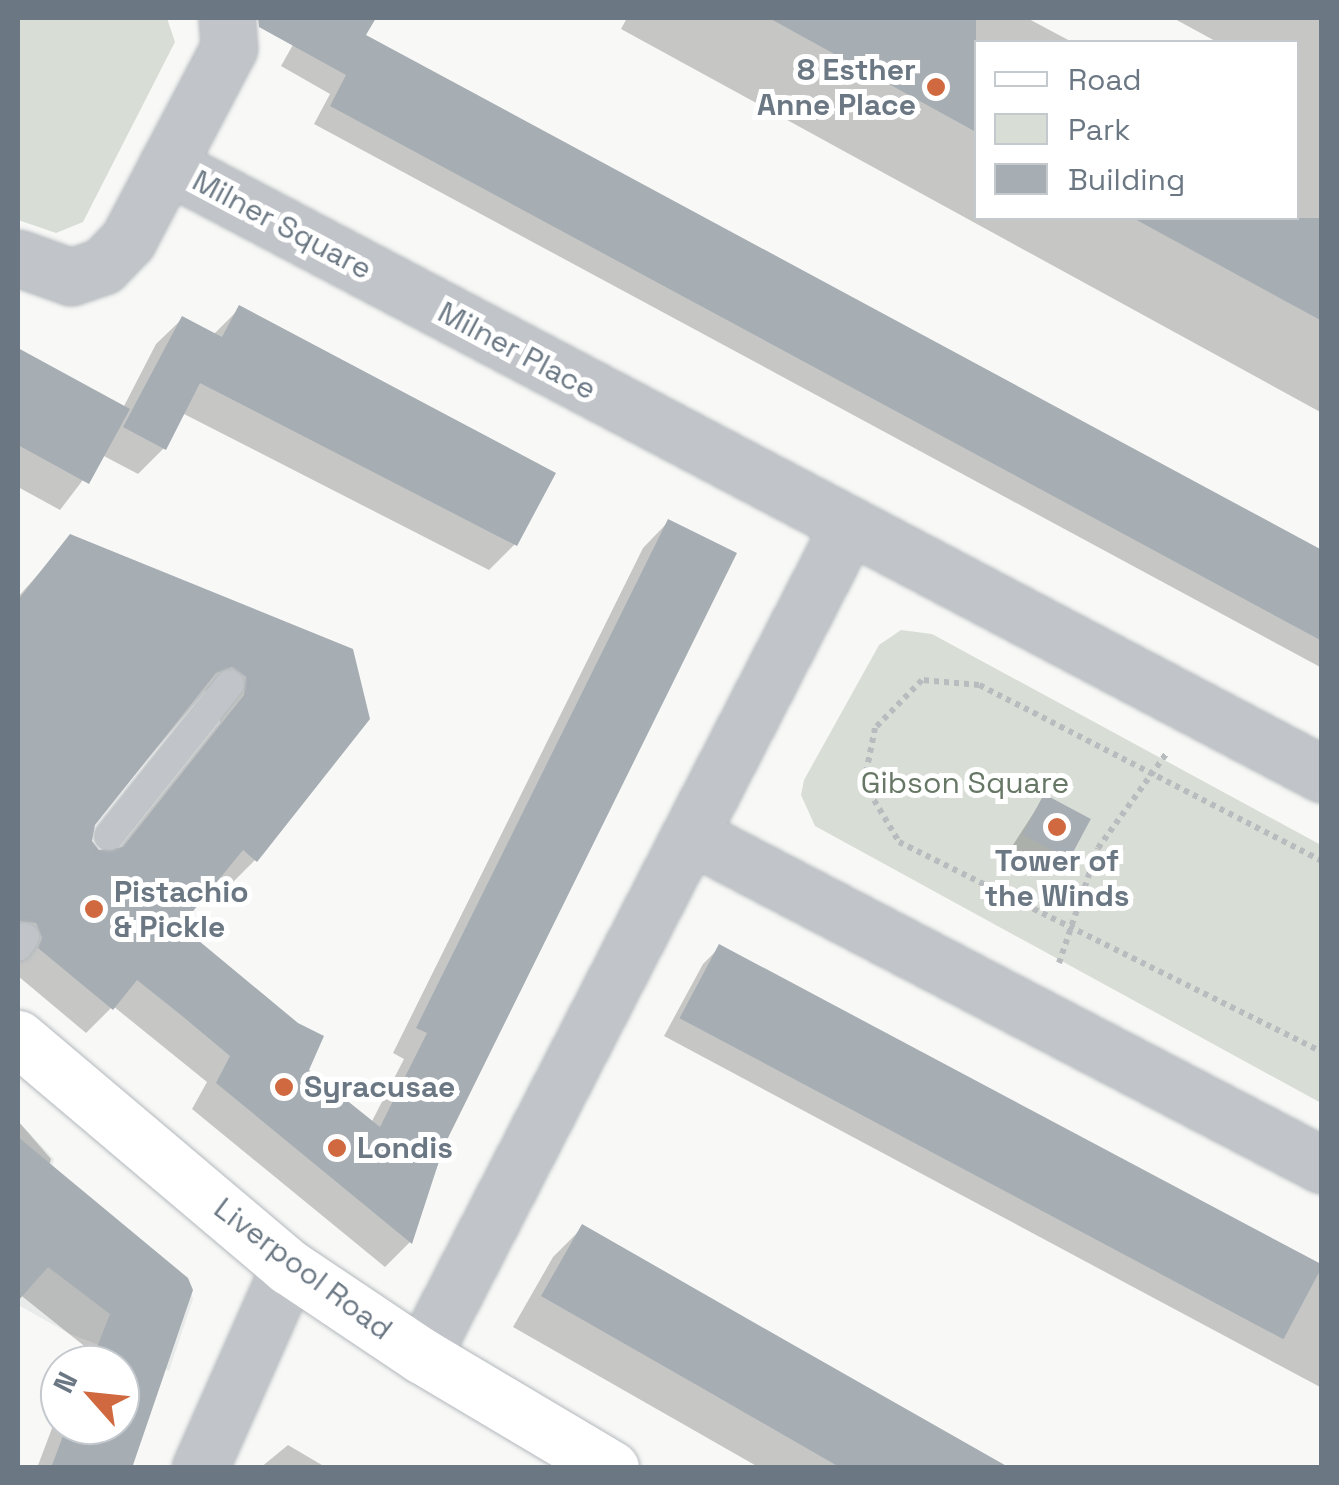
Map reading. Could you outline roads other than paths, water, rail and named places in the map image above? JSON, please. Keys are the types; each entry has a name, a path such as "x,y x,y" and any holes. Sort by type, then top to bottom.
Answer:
{"main road":[{"name":"Liverpool Road","path":"18,1038 289,1267 422,1356 610,1468"}],"street":[{"name":"Milner Square","path":"18,258 71,277 103,266 128,240 229,48 227,18"},
{"name":"Milner Square","path":"167,165 396,285"},
{"name":"Milner Place","path":"396,285 848,527"},
{"path":"422,1356 848,527 1322,774"},
{"path":"690,835 1044,1016 1322,1165"},
{"path":"200,1468 289,1267"}],"lane":[{"path":"109,836 230,684"}],"place":[{"name":"8 Esther Anne Place","path":"936,87"},
{"name":"Tower of the Winds","path":"1057,827"},
{"name":"Pistachio & Pickle","path":"94,909"},
{"name":"Syracusae","path":"284,1087"},
{"name":"Londis","path":"337,1148"}],"park label":[{"name":"Gibson Square","path":"965,783"}]}
